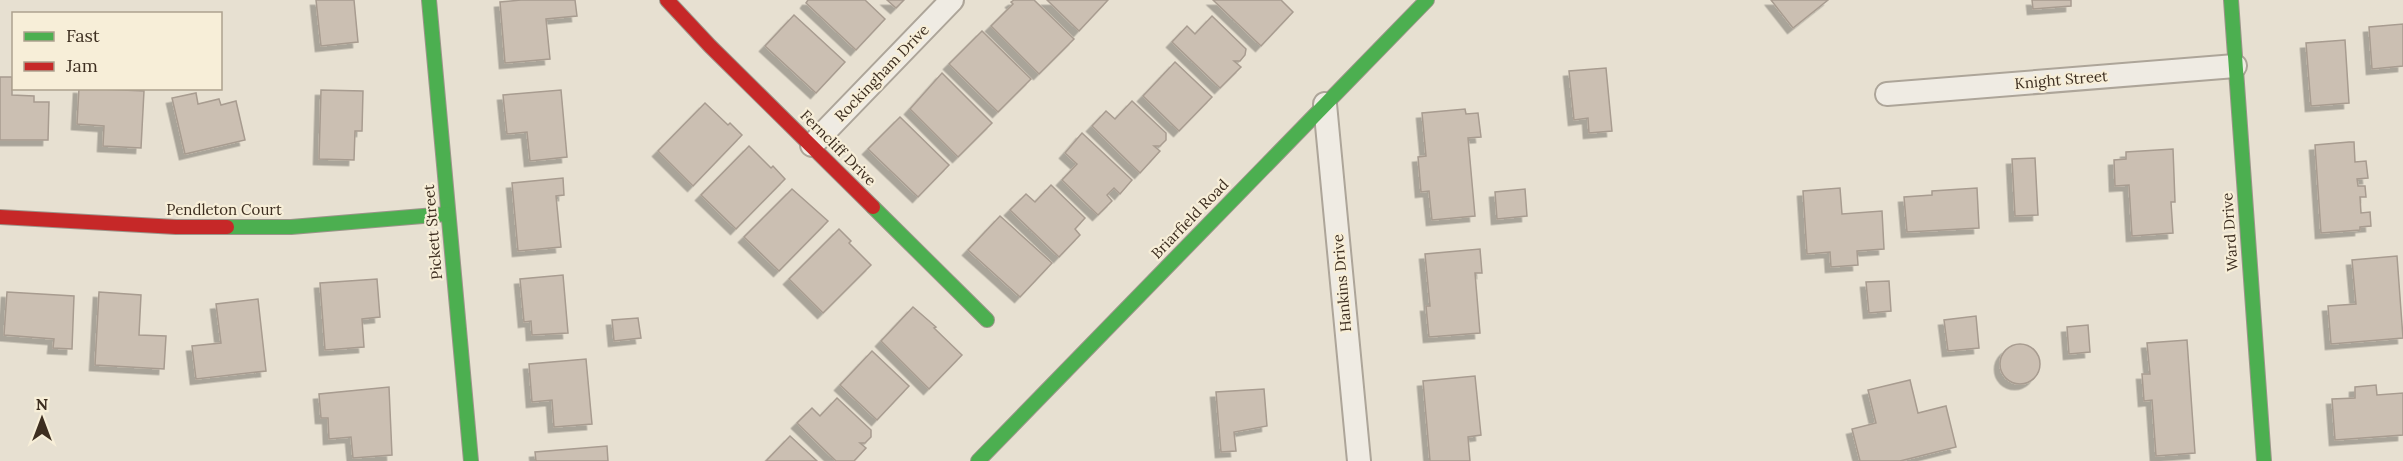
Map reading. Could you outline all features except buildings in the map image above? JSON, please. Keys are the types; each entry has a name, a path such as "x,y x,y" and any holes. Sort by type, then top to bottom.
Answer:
{"street":[{"name":"Pickett Street","path":"429,0 471,461"},
{"name":"Ferncliff Drive","path":"667,0 710,46 813,145 987,320"},
{"name":"Rockingham Drive","path":"813,145 952,0"},
{"name":"Ward Drive","path":"2231,0 2264,461"},
{"name":"Briarfield Road","path":"978,461 1422,1"},
{"name":"Knight Street","path":"1887,94 2235,66"},
{"name":"Hankins Drive","path":"1325,104 1359,461"},
{"name":"Pendleton Court","path":"0,216 176,227 291,227 447,214"}],"traffic: fast":[{"path":"429,0 471,461"},
{"path":"978,461 1427,0"},
{"path":"2231,0 2264,461"},
{"path":"873,207 987,320"},
{"path":"227,227 291,227 447,214"}],"traffic: jam":[{"path":"667,0 710,46 873,207"},
{"path":"0,217 176,227 227,227"}]}
